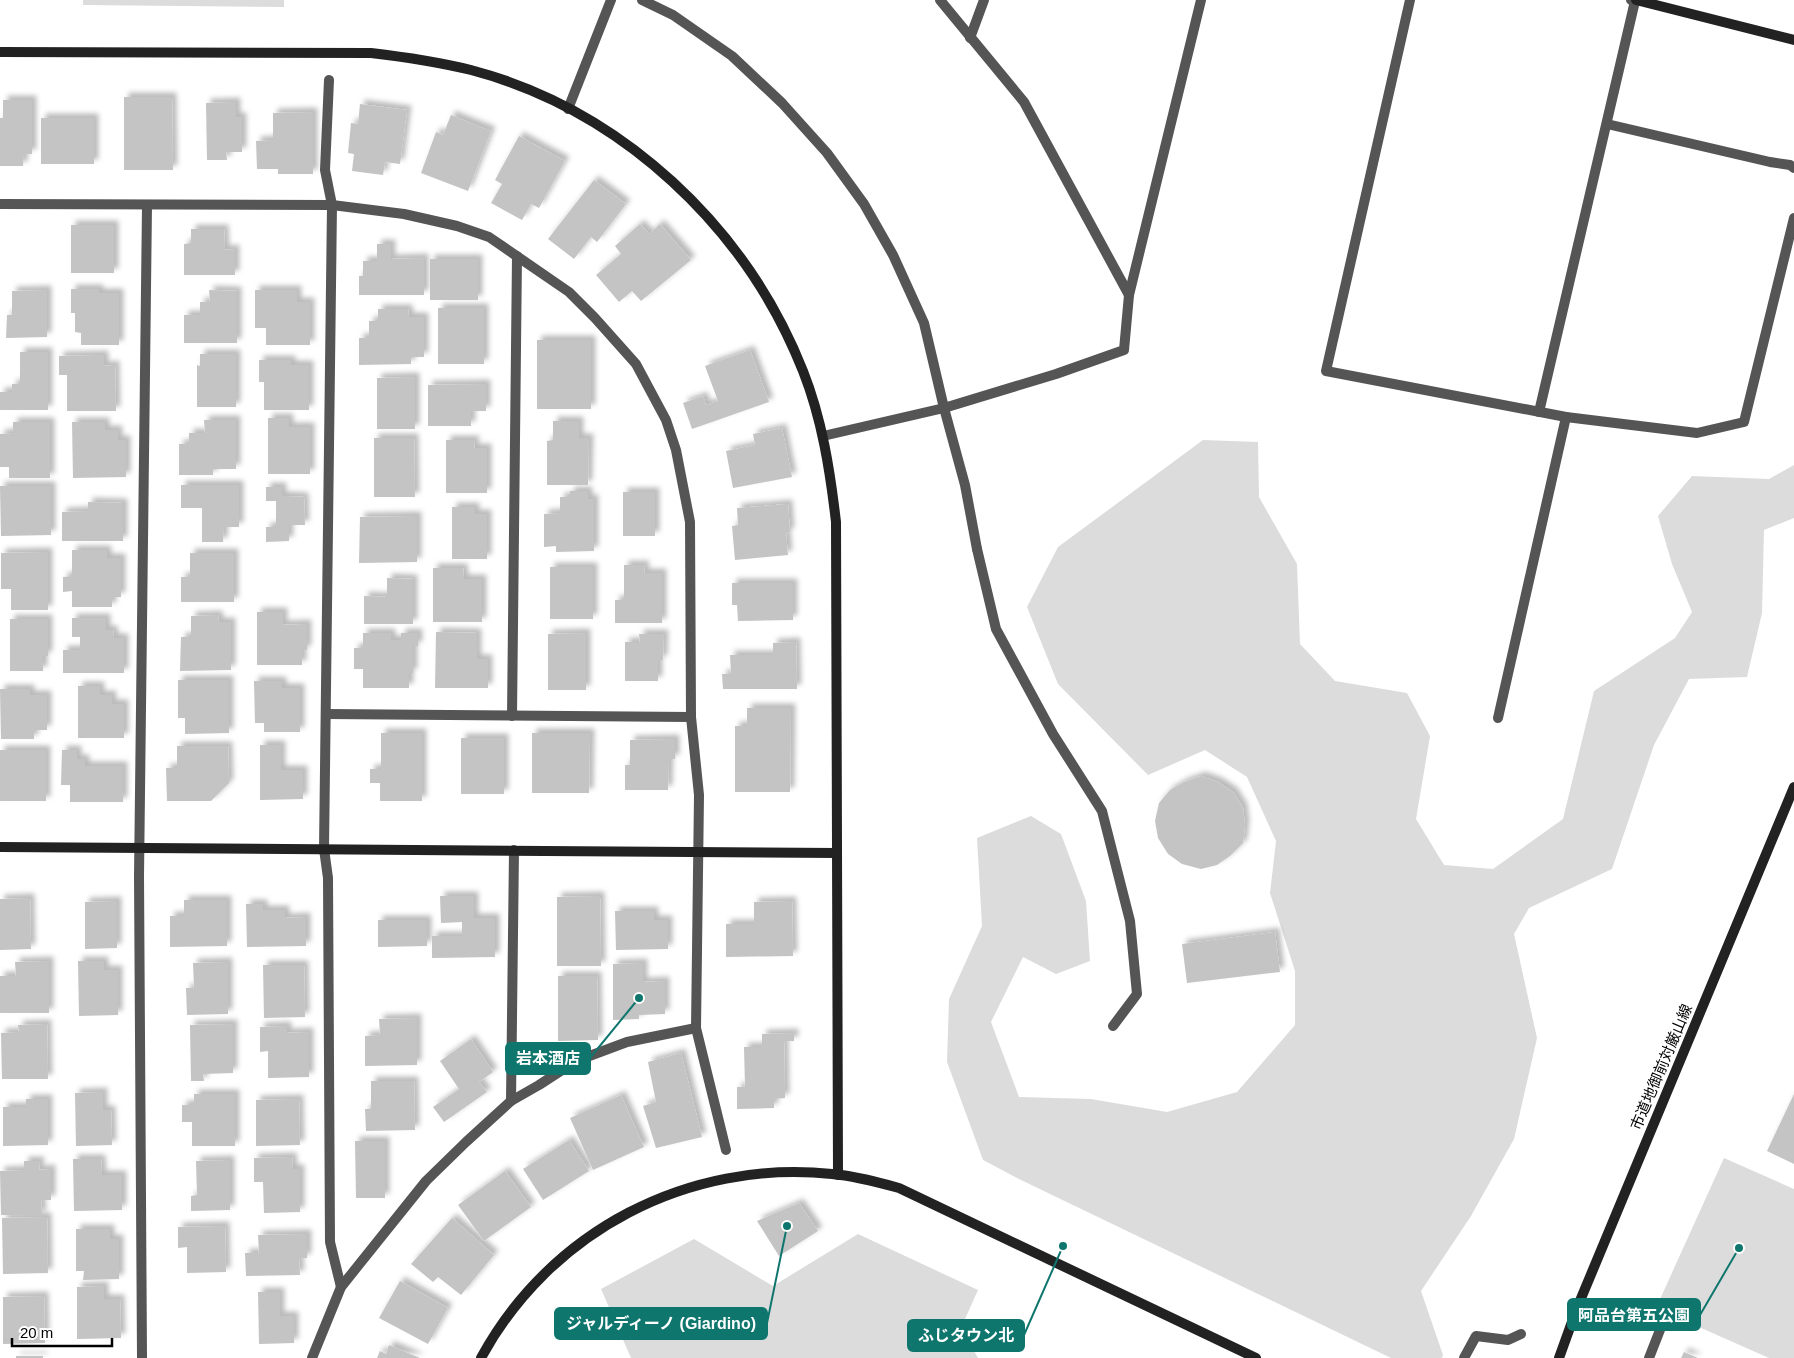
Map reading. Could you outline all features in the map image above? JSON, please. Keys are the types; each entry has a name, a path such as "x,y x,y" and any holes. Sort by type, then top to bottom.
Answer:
{"street":[{"path":"568,109 611,0"},
{"path":"642,0 673,15 732,56 782,103 827,154 864,204 893,255 924,323 965,485 996,629 1053,734 1102,811 1130,921 1137,994 1113,1026"},
{"path":"940,0 1024,102 1129,296"},
{"path":"970,38 984,0"},
{"path":"823,436 944,408 1056,374 1124,350 1129,296 1201,0"},
{"path":"1410,0 1326,371 1566,417 1697,433 1744,422 1794,218"},
{"path":"1539,412 1607,124 1634,0 1794,40"},
{"path":"0,52 371,53 422,59 472,71 521,87 568,109 612,135 654,166 692,200 726,238 756,280 782,325 803,372 823,436 830,470 836,522 838,1175"},
{"path":"329,80 324,170 332,205 324,849 328,878 330,1242 341,1287"},
{"path":"1607,124 1790,165 1794,168"},
{"path":"0,204 332,205 404,214 457,226 489,237 569,292 636,364 666,420 676,450 690,522 691,717 699,795 696,1028 726,1150"},
{"path":"142,1358 140,848 147,204"},
{"path":"512,716 517,256"},
{"path":"1498,718 1566,417"},
{"path":"326,714 691,717"},
{"name":"市道地御前対厳山線","path":"1559,1358 1581,1299 1794,787"},
{"path":"0,847 837,853"},
{"path":"511,1101 514,850"},
{"path":"312,1358 341,1287 426,1181 511,1101 576,1061 627,1042 696,1028"},
{"path":"481,1358 512,1309 548,1270 595,1232 634,1209 676,1192 731,1177 787,1172 838,1175 899,1188 1256,1358"},
{"path":"1650,1358 1667,1312"},
{"path":"1464,1358 1476,1336 1508,1340 1521,1334"}],"shaded area":[{"path":"83,0 284,0 284,7 83,5"},
{"path":"1203,440 1258,442 1259,497 1297,564 1300,644 1335,681 1407,693 1430,736 1416,819 1444,865 1493,869 1563,819 1594,691 1675,638 1692,612 1672,564 1658,516 1692,476 1769,479 1794,465 1794,518 1764,530 1762,613 1747,677 1689,679 1654,745 1612,869 1529,908 1514,934 1537,1038 1514,1139 1471,1216 1421,1291 1443,1355 1442,1358 1391,1358 983,1160 947,1062 949,999 982,926 977,838 1031,816 1061,834 1086,901 1090,961 1056,974 1023,957 991,1022 1019,1097 1091,1099 1167,1112 1237,1092 1295,1025 1295,971 1270,893 1276,841 1247,777 1205,750 1148,775 1058,684 1027,607 1058,547"},
{"path":"1724,1158 1794,1189 1794,1358 1769,1358 1656,1308"},
{"path":"858,1234 978,1290 961,1328 978,1358 631,1358 601,1289 694,1239 773,1286"}],"building":[{"path":"124,97 172,97 173,170 124,170"},
{"path":"3,100 32,100 32,154 24,154 23,166 0,166 0,118 3,118"},
{"path":"236,102 236,117 242,117 242,152 226,152 227,160 207,160 206,103"},
{"path":"360,104 407,110 400,164 385,162 383,175 352,171 354,154 348,153 351,123 358,124"},
{"path":"313,112 313,174 278,174 278,169 257,169 256,141 273,140 273,113"},
{"path":"451,115 491,131 468,191 421,173 436,132 443,135"},
{"path":"41,118 94,118 94,164 41,164"},
{"path":"519,136 565,161 539,208 531,204 522,220 491,203 502,184 495,180"},
{"path":"594,180 626,204 597,242 591,237 574,259 548,239"},
{"path":"640,224 649,234 660,224 691,260 641,301 632,291 619,302 596,275 621,254 615,246"},
{"path":"71,225 114,225 114,273 71,273"},
{"path":"191,229 224,229 225,250 235,249 235,275 184,275 184,244 191,243"},
{"path":"377,244 391,244 391,259 424,258 424,295 359,295 359,276 363,276 363,261 377,261"},
{"path":"430,259 478,259 478,300 430,300"},
{"path":"71,289 99,289 99,293 119,293 119,345 81,345 81,333 75,332 75,313 71,313"},
{"path":"47,290 47,337 6,338 7,315 12,315 12,291"},
{"path":"209,290 237,291 237,343 184,343 184,315 200,315 200,302 210,302"},
{"path":"255,290 297,290 297,302 310,302 310,345 266,345 266,328 255,328"},
{"path":"438,308 484,308 484,364 438,364"},
{"path":"378,309 408,309 409,317 424,317 424,357 411,357 411,364 359,365 359,338 369,338 369,321 378,321"},
{"path":"537,340 591,340 591,409 537,409"},
{"path":"750,350 769,402 692,429 683,403 703,396 706,405 718,401 705,366"},
{"path":"20,352 48,352 48,410 0,410 0,392 12,392 12,384 20,384"},
{"path":"200,354 236,354 236,407 197,407 197,365 200,366"},
{"path":"104,355 104,366 115,365 116,411 67,411 67,375 59,375 59,356"},
{"path":"259,360 291,360 291,365 309,365 309,410 264,410 264,382 259,382"},
{"path":"415,377 415,429 377,429 377,378"},
{"path":"486,384 486,411 471,411 471,426 428,426 428,385"},
{"path":"268,418 289,418 289,427 310,427 310,474 268,474"},
{"path":"204,420 236,420 236,469 213,469 213,475 179,475 179,444 189,444 189,433 205,433"},
{"path":"553,421 579,421 579,438 589,438 588,485 547,485 547,441 553,440"},
{"path":"13,422 50,422 50,478 9,478 9,467 0,467 0,434 13,433"},
{"path":"72,422 105,422 105,430 118,430 118,440 126,440 126,477 73,478"},
{"path":"782,428 792,477 733,488 726,451 755,445 753,434"},
{"path":"374,438 414,438 415,497 374,497"},
{"path":"446,440 475,440 474,448 487,448 487,493 446,493"},
{"path":"181,485 239,485 239,527 224,527 223,542 202,542 202,508 181,508"},
{"path":"0,486 51,486 51,535 1,536"},
{"path":"266,487 282,487 282,496 304,497 305,525 289,525 289,541 266,542 266,527 276,527 276,501 266,501"},
{"path":"570,491 588,491 588,499 594,499 594,551 556,552 556,546 544,547 544,514 560,513 560,497 570,497"},
{"path":"623,492 655,492 655,536 623,536"},
{"path":"88,502 123,503 123,541 62,541 62,512 88,511"},
{"path":"788,504 790,532 786,533 788,555 735,560 732,526 738,525 737,508"},
{"path":"452,507 475,507 475,514 487,514 487,559 452,559"},
{"path":"417,516 417,562 359,563 360,517"},
{"path":"72,550 107,550 107,558 121,558 121,597 112,597 112,607 72,607 72,591 63,592 63,577 72,576"},
{"path":"48,552 48,610 11,610 11,589 1,589 1,553"},
{"path":"190,553 234,553 234,602 181,602 181,577 190,577"},
{"path":"624,565 645,565 644,573 662,573 662,623 615,623 615,600 624,600"},
{"path":"550,567 593,567 593,619 550,619"},
{"path":"433,568 463,568 464,579 482,579 482,622 433,622"},
{"path":"387,578 413,579 413,624 364,624 364,596 387,597"},
{"path":"732,583 793,583 793,620 738,621 737,605 732,605"},
{"path":"257,612 283,612 283,625 307,624 307,650 302,650 302,665 257,665"},
{"path":"218,615 219,622 231,622 231,670 180,671 181,637 191,637 191,616"},
{"path":"72,618 106,618 106,630 113,630 114,638 124,638 124,673 63,673 63,650 80,650 80,637 72,637"},
{"path":"10,619 48,619 48,656 43,656 43,671 10,671"},
{"path":"436,632 477,633 477,659 488,659 488,688 435,688"},
{"path":"363,633 391,633 391,640 401,640 401,633 418,633 418,646 413,646 413,673 409,673 409,688 363,688 363,669 354,669 354,648 363,648"},
{"path":"586,633 586,690 548,690 548,634"},
{"path":"639,634 664,634 663,660 658,660 658,681 625,681 625,642 640,642"},
{"path":"796,642 797,689 723,689 722,674 731,674 730,655 773,655 773,643"},
{"path":"178,680 229,680 229,733 185,734 185,718 178,718"},
{"path":"254,681 282,681 282,688 300,688 300,732 264,732 264,723 255,723"},
{"path":"78,686 100,686 100,695 112,695 112,704 124,704 124,738 78,738"},
{"path":"0,689 30,689 30,695 47,695 47,730 34,730 34,739 1,739"},
{"path":"747,708 791,708 790,792 735,792 735,726 747,726"},
{"path":"381,733 422,733 422,801 380,801 380,783 370,783 370,769 381,769"},
{"path":"532,733 590,733 589,793 532,793"},
{"path":"461,738 504,738 504,794 461,794"},
{"path":"675,739 675,759 669,759 668,790 625,790 625,765 630,765 630,740"},
{"path":"260,745 281,745 281,770 303,770 303,799 260,800"},
{"path":"177,746 228,746 229,783 211,801 167,801 166,768 177,768"},
{"path":"0,750 46,750 46,801 0,801"},
{"path":"62,750 77,750 77,759 85,759 85,766 123,766 123,802 70,802 70,785 61,785"},
{"path":"1201,776 1218,782 1233,792 1243,808 1245,825 1243,843 1230,856 1217,865 1201,869 1182,864 1168,854 1158,838 1155,821 1159,803 1170,790 1184,782"},
{"path":"440,896 474,896 474,918 495,918 495,957 432,958 432,936 462,936 462,922 441,923"},
{"path":"600,896 601,966 557,966 557,897"},
{"path":"30,898 31,949 0,950 0,899"},
{"path":"184,900 227,900 227,946 170,947 170,916 184,916"},
{"path":"117,901 117,948 85,949 85,902"},
{"path":"792,901 793,956 726,957 726,924 754,924 754,902"},
{"path":"246,904 263,904 263,910 285,910 285,918 306,917 306,946 247,947"},
{"path":"615,911 654,911 654,920 668,920 668,949 616,950"},
{"path":"378,920 427,920 427,946 378,947"},
{"path":"1275,932 1280,972 1187,983 1182,944"},
{"path":"49,961 49,1013 0,1013 0,976 16,976 15,962"},
{"path":"78,961 104,961 104,970 118,970 118,1015 79,1016"},
{"path":"228,962 228,1014 187,1015 186,988 194,988 193,963"},
{"path":"643,963 643,982 665,981 665,1014 639,1015 639,1019 613,1020 613,964"},
{"path":"263,965 304,965 305,1017 264,1018"},
{"path":"558,976 597,976 598,1040 558,1041"},
{"path":"417,1018 417,1065 365,1066 365,1036 380,1035 379,1019"},
{"path":"47,1024 48,1079 2,1079 1,1033 19,1032 18,1025"},
{"path":"233,1024 233,1073 203,1074 204,1081 191,1081 190,1025"},
{"path":"287,1026 287,1033 309,1032 309,1077 268,1078 268,1051 260,1052 260,1027"},
{"path":"794,1033 794,1041 784,1041 785,1098 774,1099 774,1108 737,1109 737,1087 745,1087 744,1047 762,1047 762,1034"},
{"path":"471,1039 493,1072 479,1082 487,1092 444,1122 433,1107 459,1089 440,1061"},
{"path":"681,1053 702,1137 656,1148 643,1106 656,1102 648,1062"},
{"path":"371,1081 414,1081 415,1130 366,1131 365,1109 371,1109"},
{"path":"103,1092 103,1110 111,1110 112,1145 76,1146 75,1093"},
{"path":"194,1094 235,1094 235,1146 192,1146 192,1122 182,1122 182,1105 194,1105"},
{"path":"1794,1094 1794,1164 1767,1151"},
{"path":"621,1095 644,1147 593,1170 570,1118"},
{"path":"26,1099 48,1099 48,1145 3,1146 3,1107 26,1107"},
{"path":"299,1099 300,1145 256,1146 256,1100"},
{"path":"569,1140 589,1171 543,1200 523,1169"},
{"path":"355,1141 385,1141 385,1198 356,1198"},
{"path":"292,1157 293,1169 300,1169 300,1212 264,1213 263,1182 254,1182 254,1158"},
{"path":"73,1159 101,1159 102,1175 122,1175 122,1210 74,1211"},
{"path":"230,1160 230,1210 191,1211 191,1196 197,1195 196,1161"},
{"path":"24,1161 40,1161 39,1170 51,1169 51,1200 41,1200 42,1215 1,1215 0,1171 24,1170"},
{"path":"505,1171 531,1207 484,1241 458,1205"},
{"path":"799,1203 818,1231 779,1256 757,1221"},
{"path":"47,1217 48,1273 3,1274 2,1218"},
{"path":"452,1218 494,1255 461,1295 438,1277 433,1282 411,1264"},
{"path":"225,1226 226,1272 187,1273 187,1247 178,1248 178,1227"},
{"path":"76,1229 110,1229 110,1239 119,1239 119,1279 83,1280 84,1271 76,1271"},
{"path":"307,1234 307,1258 299,1259 300,1275 246,1276 245,1253 259,1253 258,1235"},
{"path":"400,1281 448,1308 428,1344 379,1318"},
{"path":"104,1286 104,1299 120,1299 121,1338 77,1339 77,1287"},
{"path":"258,1292 280,1292 280,1316 294,1316 294,1343 259,1344"},
{"path":"44,1296 45,1343 3,1344 3,1297"},
{"path":"389,1345 420,1358 377,1358 380,1351 386,1354"},
{"path":"1684,1352 1698,1358 1681,1358"},
{"path":"16,1356 43,1356 43,1358 16,1358"}],"place":[{"name":"岩本酒店","path":"639,998"},
{"name":"ジャルディーノ (Giardino)","path":"787,1226"},
{"name":"ふじタウン北","path":"1063,1246"},
{"name":"阿品台第五公園","path":"1739,1248"}]}
